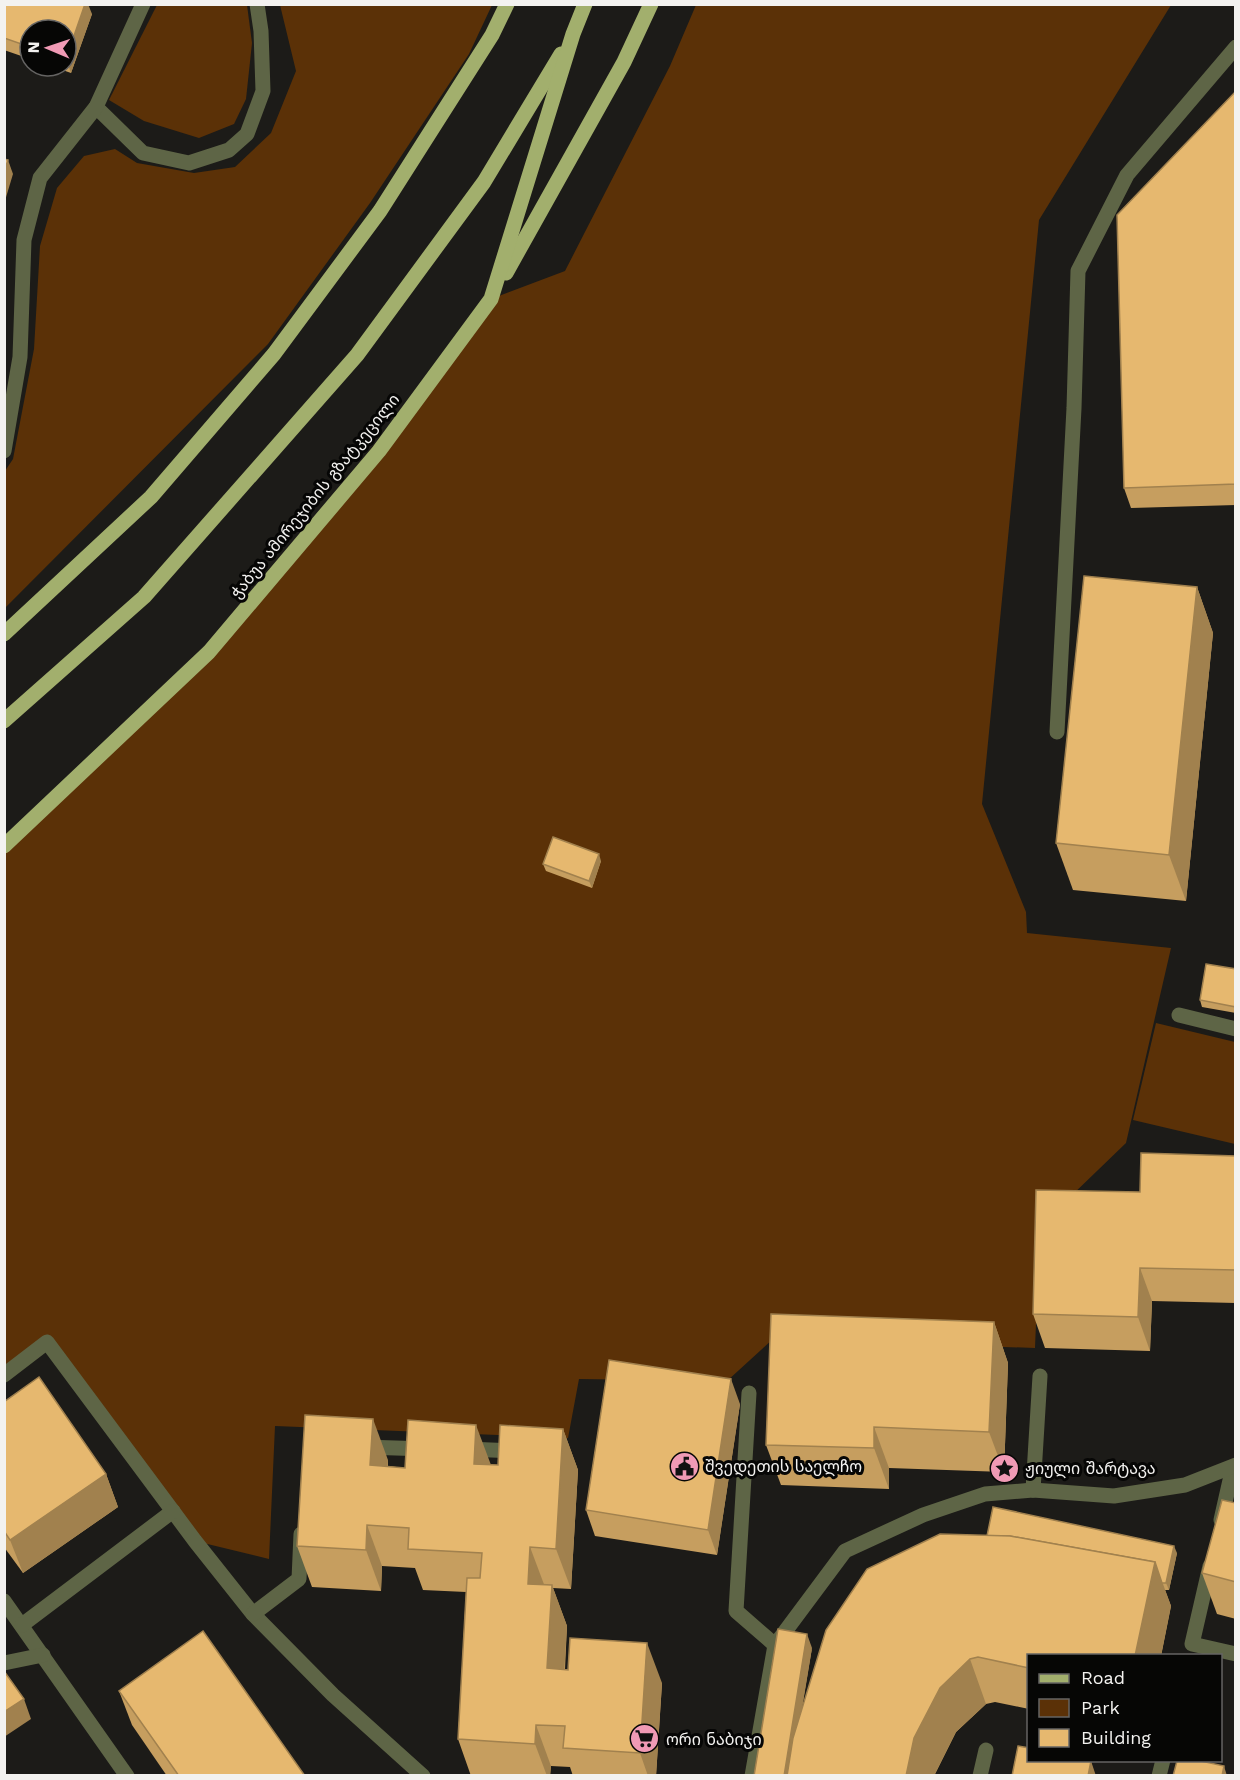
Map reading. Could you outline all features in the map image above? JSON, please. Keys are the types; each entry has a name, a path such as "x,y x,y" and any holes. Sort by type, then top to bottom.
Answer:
{"main road":[{"path":"4,634 151,497 274,354 380,211 492,35 507,4"},
{"name":"ჭაბუა ამირეჯიბის გზატკეცილი","path":"4,846 209,652 379,451 491,299 573,34 585,4"},
{"path":"491,299 624,62 651,4"},
{"name":"ჭაბუა ამირეჯიბის გზატკეცილი","path":"4,721 144,597 357,355 484,182 573,34"}],"street":[{"path":"4,451 20,357 24,240 40,178 96,106 142,4"},
{"path":"96,106 143,153 189,163 229,150 247,134 263,91 261,31 257,4"},
{"path":"1057,732 1074,408 1078,271 1127,175 1236,47"},
{"path":"1179,1015 1236,1029"},
{"path":"4,1375 47,1342 253,1614 333,1695 423,1776"},
{"path":"1033,1490 1040,1376"},
{"path":"749,1393 736,1611 775,1645"},
{"path":"352,1447 529,1451"},
{"path":"752,1776 775,1645 845,1551 923,1515 986,1494 1033,1490 1114,1496 1185,1485 1234,1466"},
{"path":"1234,1466 1191,1650 1236,1654"},
{"path":"22,1624 173,1511"},
{"path":"253,1614 299,1579 302,1524"},
{"path":"4,1601 127,1776"},
{"path":"4,1663 43,1655"},
{"path":"981,1776 986,1750"}],"green space":[{"path":"157,5 247,5 252,43 246,99 234,124 199,138 144,121 109,100"},
{"path":"280,5 492,5 469,54 370,203 268,344 5,608 5,471 13,459 34,349 40,246 57,188 84,156 115,149 137,163 194,173 235,167 271,133 296,71"},
{"path":"696,5 1171,5 1039,220 982,804 1026,912 1027,933 1171,948 1126,1143 1040,1226 1035,1348 773,1339 727,1381 579,1379 568,1438 275,1426 269,1559 195,1541 47,1342 5,1375 5,846 209,652 491,299 565,271 670,66"},
{"path":"1156,1023 1235,1042 1235,1144 1133,1120"}],"building":[{"path":"4,4 85,4 78,24 78,18 18,18 18,43 4,38"},
{"path":"1236,91 1236,484 1124,488 1117,215"},
{"path":"4,159 8,160 4,172"},
{"path":"1084,576 1197,587 1169,855 1056,843"},
{"path":"553,837 599,854 589,881 543,864"},
{"path":"1206,964 1236,969 1236,1007 1200,1000"},
{"path":"1141,1153 1236,1156 1236,1270 1140,1268 1138,1317 1033,1314 1036,1190 1140,1192"},
{"path":"771,1314 994,1322 989,1432 874,1427 874,1448 766,1445"},
{"path":"609,1360 731,1379 708,1530 586,1510"},
{"path":"39,1377 106,1474 10,1540 4,1531 4,1402"},
{"path":"305,1415 373,1419 370,1465 405,1468 408,1420 476,1425 474,1464 498,1465 500,1425 563,1429 556,1549 530,1547 528,1584 552,1585 547,1668 568,1670 570,1638 647,1643 640,1753 563,1748 565,1726 536,1725 535,1744 458,1739 467,1578 480,1578 482,1553 408,1549 409,1528 367,1525 366,1550 297,1546"},
{"path":"1222,1500 1236,1503 1236,1582 1202,1573"},
{"path":"993,1507 1174,1546 1166,1583 1162,1583 1155,1562 1010,1536 987,1536"},
{"path":"940,1534 1010,1536 1155,1562 1135,1654 1027,1654 1027,1668 978,1657 970,1659 940,1688 914,1738 906,1776 787,1776 793,1738 826,1630 867,1569"},
{"path":"778,1629 807,1634 784,1776 754,1776"},
{"path":"203,1631 305,1776 179,1776 119,1691"},
{"path":"4,1671 24,1699 4,1712"},
{"path":"1018,1746 1027,1748 1027,1762 1091,1762 1088,1776 1012,1776"},
{"path":"1177,1762 1206,1762 1224,1766 1222,1776 1173,1776"}],"place":[{"name":"შვედეთის საელჩო","path":"684,1466"},
{"name":"ჟიული შარტავა","path":"1004,1468"},
{"name":"ორი ნაბიჯი","path":"645,1739"}]}
